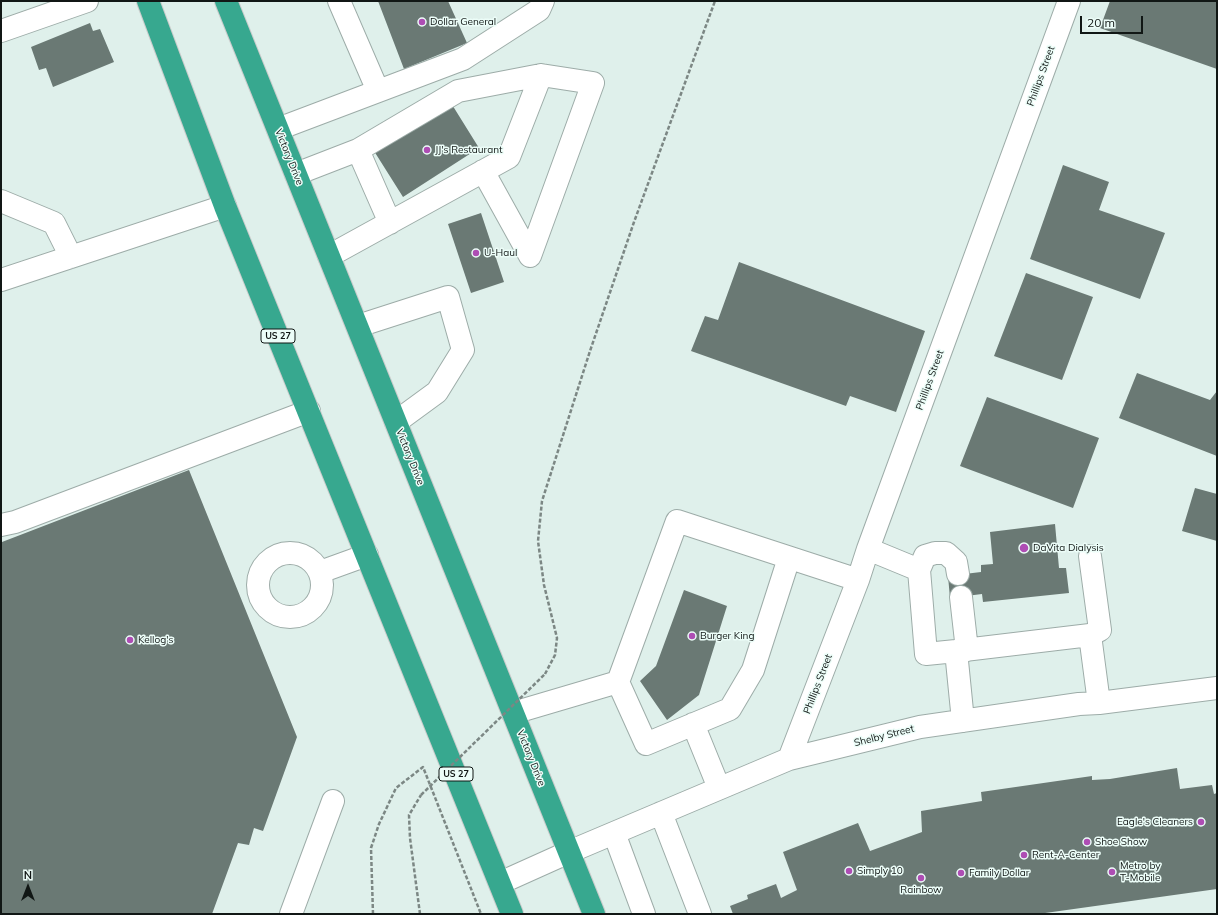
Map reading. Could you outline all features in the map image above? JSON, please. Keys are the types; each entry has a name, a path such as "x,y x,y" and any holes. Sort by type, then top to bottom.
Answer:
{"highway":[{"name":"Victory Drive","path":"226,1 594,914"},
{"name":"US 27","path":"153,3 225,206 512,914"}],"street":[{"path":"1,31 87,1"},
{"path":"339,1 378,91"},
{"path":"278,129 463,59 539,10 543,1"},
{"name":"Phillips Street","path":"789,759 858,580 868,549 1069,1"},
{"path":"329,256 509,157 540,75"},
{"path":"296,174 358,150 458,91 540,75 593,83 530,256 483,171"},
{"path":"358,150 390,223"},
{"path":"1,201 54,223 71,257"},
{"path":"1,280 225,206"},
{"path":"358,326 448,297 463,350 436,392 396,422"},
{"path":"1,525 15,522 308,411"},
{"path":"789,558 754,670 730,708 646,744 618,682 676,521 858,580"},
{"path":"868,549 920,570"},
{"path":"958,574 956,562 946,553 935,553 924,556 920,570 926,654 1090,635 1100,630 1090,556"},
{"path":"320,572 367,555"},
{"path":"961,597 963,721"},
{"path":"1090,635 1099,703"},
{"path":"513,713 618,682"},
{"name":"Shelby Street","path":"500,883 569,852 789,759 920,727 1079,704 1099,703 1217,688"},
{"path":"694,724 719,788"},
{"path":"291,914 333,801"},
{"path":"661,813 700,914"},
{"path":"614,833 644,914"}],"path":[{"path":"420,914 410,838 409,815 421,795 545,674 555,655 557,638 544,585 538,541 542,500 631,229 715,1"},
{"path":"373,914 371,848 379,824 396,788 423,767 481,914"}],"building":[{"name":"Dollar General","path":"378,1 448,1 467,43 404,69"},
{"path":"1110,1 1217,1 1217,69 1100,28"},
{"path":"90,23 93,31 100,29 114,62 53,87 46,68 39,70 31,47"},
{"name":"JJ's Restaurant","path":"451,103 479,148 403,197 374,151"},
{"path":"1063,165 1109,182 1099,210 1165,233 1140,299 1030,259"},
{"name":"U-Haul","path":"481,213 504,282 471,293 448,224"},
{"path":"739,262 925,331 896,412 850,396 846,406 691,351 705,316 718,320"},
{"path":"1026,273 1093,297 1062,380 994,356"},
{"path":"1137,373 1210,400 1217,391 1217,456 1119,418"},
{"path":"987,397 1099,438 1073,508 960,466"},
{"name":"Kellog's","path":"189,470 297,737 263,831 254,828 249,845 238,843 212,914 1,914 2,542"},
{"path":"1195,488 1217,494 1217,541 1182,531"},
{"name":"DaVita Dialysis","path":"1055,524 1059,568 1066,568 1069,593 983,602 982,594 950,598 948,576 981,572 981,565 993,564 990,532"},
{"name":"Burger King","path":"684,590 727,606 699,695 667,720 640,681 656,666"},
{"path":"1177,768 1180,789 1212,785 1214,794 1217,793 1217,889 1038,914 733,914 730,906 748,899 747,895 776,884 781,898 797,890 783,852 858,823 870,851 922,832 921,811 982,801 981,792 1092,776 1092,780 1110,779"}],"place":[{"name":"Dollar General","path":"422,22"},
{"name":"JJ's Restaurant","path":"427,150"},
{"name":"U-Haul","path":"476,253"},
{"name":"DaVita Dialysis","path":"1024,548"},
{"name":"Burger King","path":"692,636"},
{"name":"Kellog's","path":"130,640"},
{"name":"Eagle's Cleaners","path":"1201,822"},
{"name":"Shoe Show","path":"1087,842"},
{"name":"Rent-A-Center","path":"1024,855"},
{"name":"Simply 10","path":"849,871"},
{"name":"Metro by T-Mobile","path":"1112,872"},
{"name":"Family Dollar","path":"961,873"},
{"name":"Rainbow","path":"921,878"}]}
